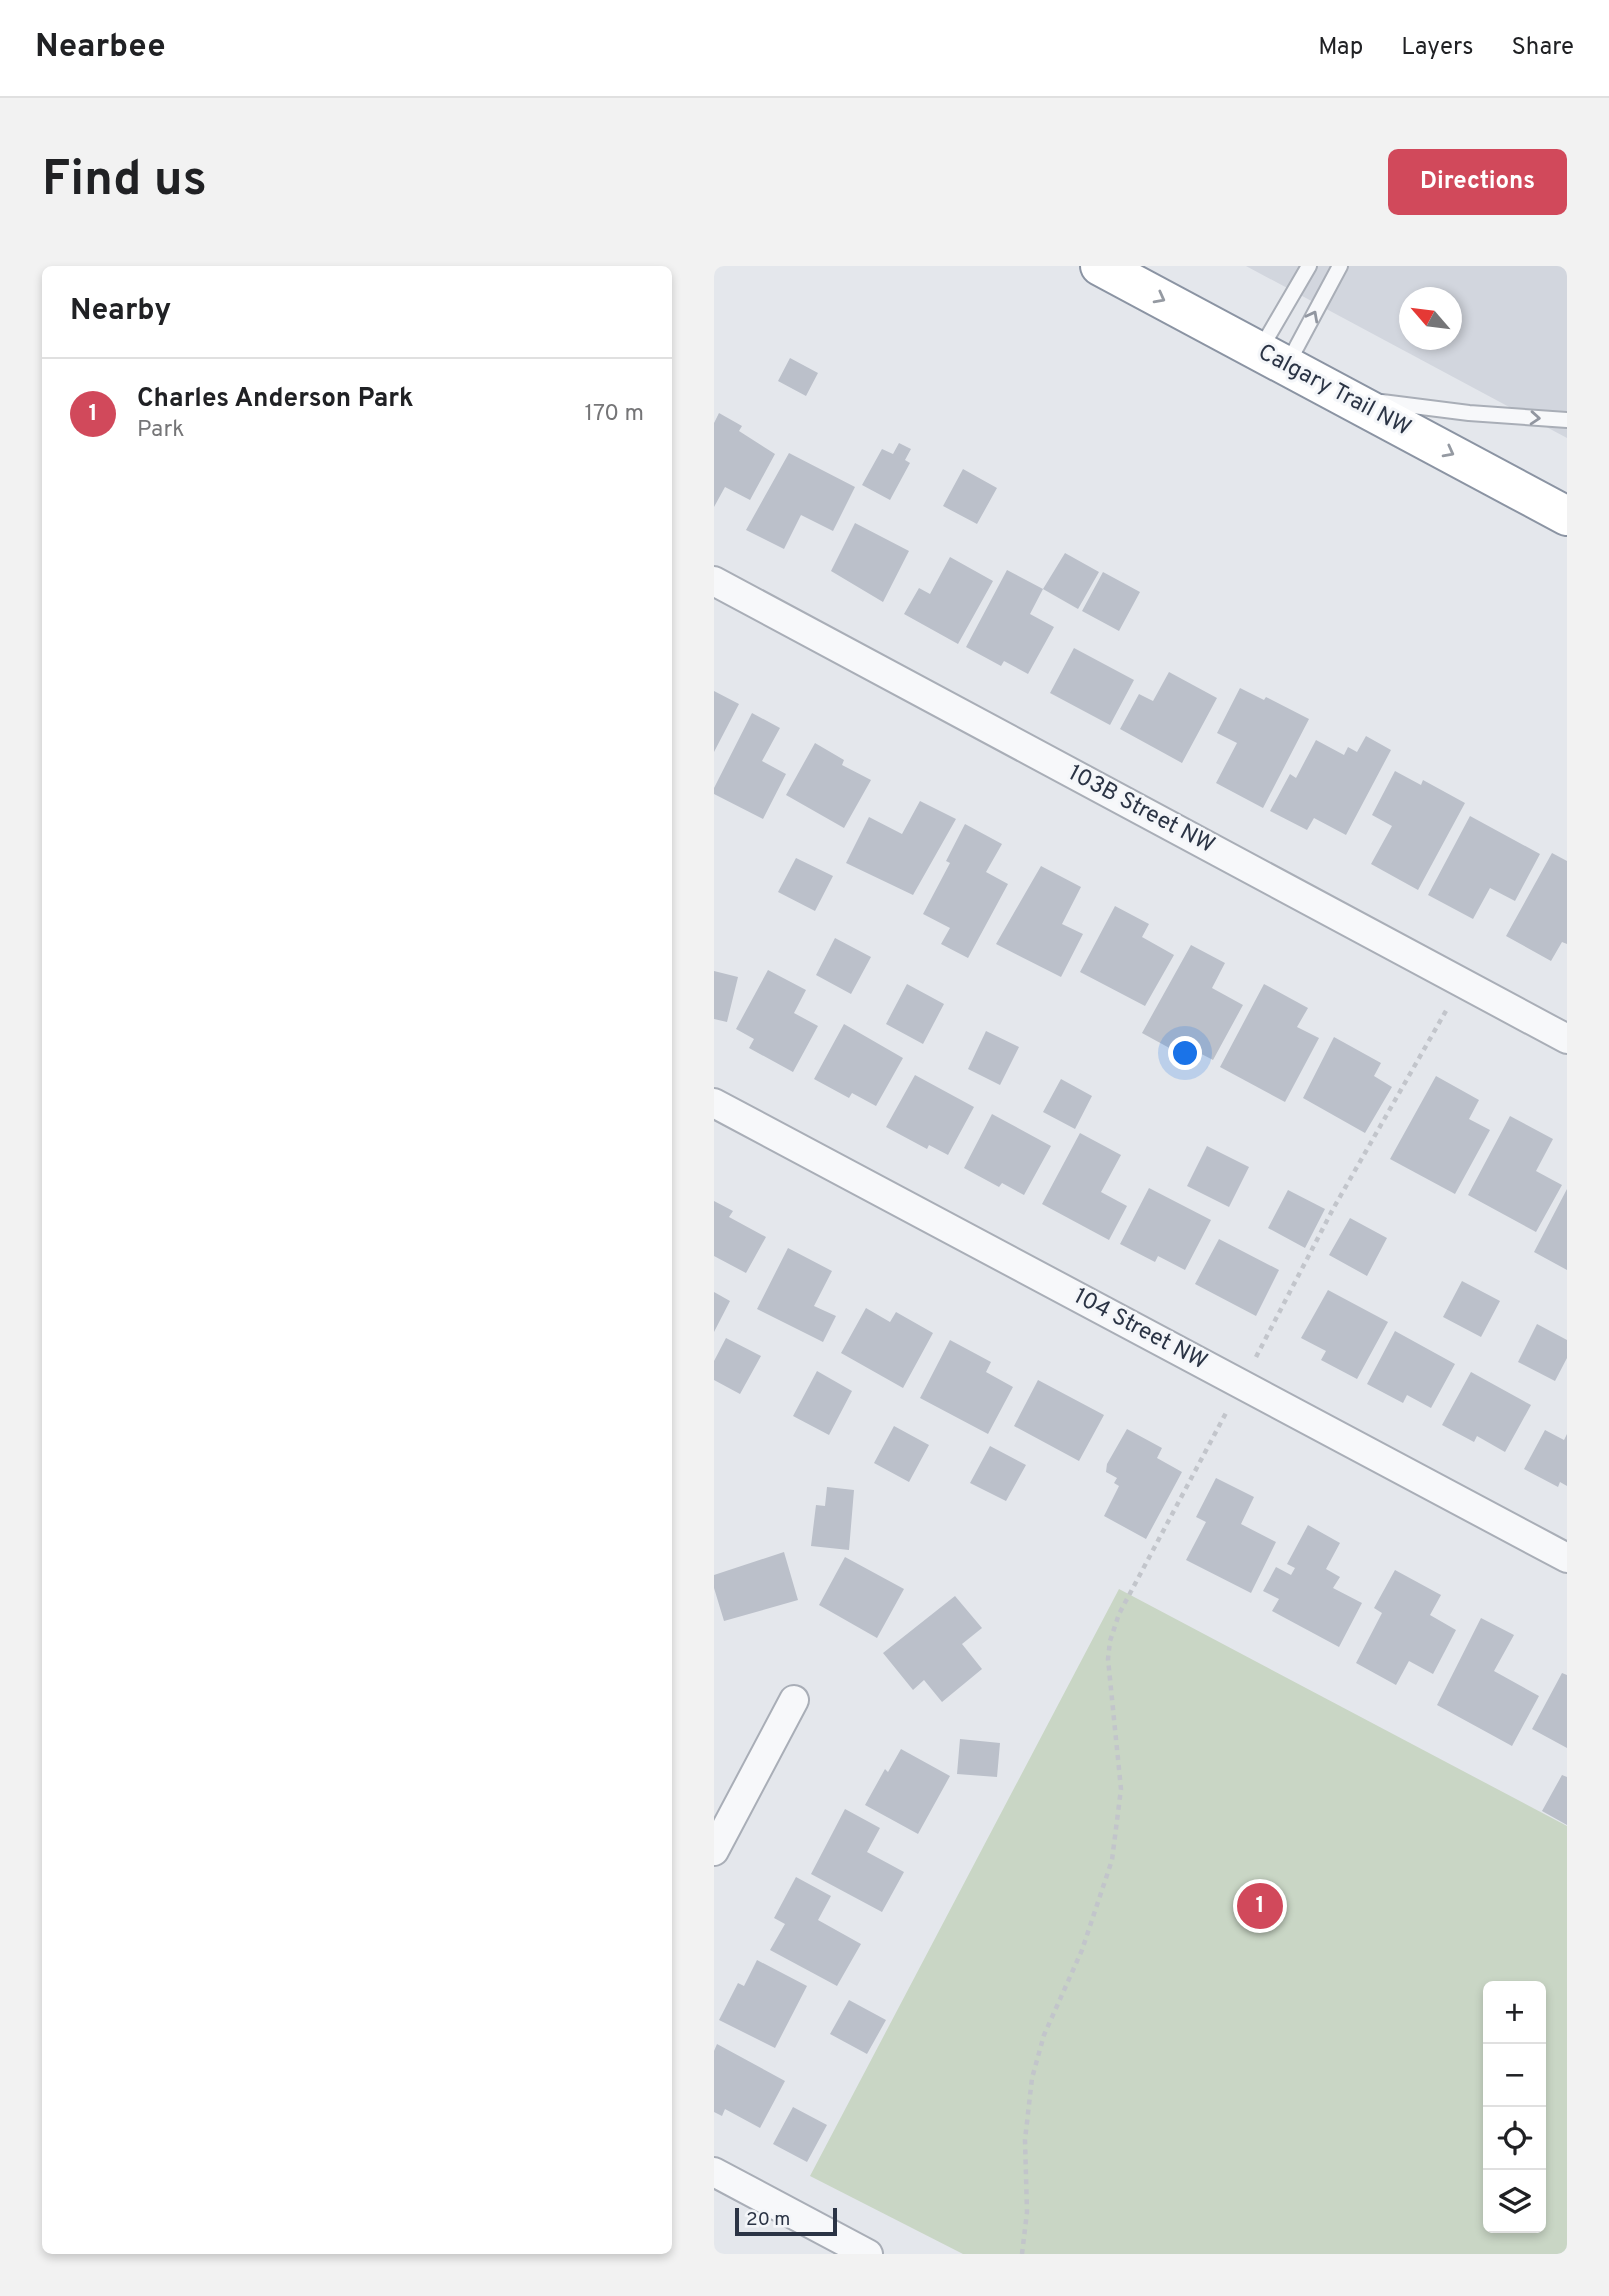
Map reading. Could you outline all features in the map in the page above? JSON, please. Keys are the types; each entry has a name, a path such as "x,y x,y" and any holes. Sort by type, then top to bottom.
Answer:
{"highway":[{"name":"Calgary Trail NW","path":"1100,266 1567,516"}],"street":[{"name":"103B Street NW","path":"714,580 1567,1039"},
{"name":"104 Street NW","path":"714,1103 1567,1558"},
{"path":"714,1851 794,1700"},
{"path":"714,2172 868,2254"}],"lane":[{"path":"1273,358 1309,266"},
{"path":"1273,358 1340,266"},
{"path":"1346,397 1469,413 1567,420"}],"path":[{"path":"1254,1361 1333,1209 1447,1008"},
{"path":"1022,2254 1027,2212 1025,2140 1032,2078 1044,2035 1097,1910 1114,1847 1121,1789 1108,1660 1110,1641 1119,1614 1227,1410"}],"shaded area":[{"path":"1246,266 1567,266 1567,438 1403,350 1462,350 1462,287 1399,287 1399,348"}],"green space":[{"path":"1119,1589 1567,1826 1567,2254 963,2254 810,2176"}],"building":[{"path":"790,358 818,373 806,396 778,381"},
{"path":"719,413 742,426 739,431 775,454 750,500 725,487 714,507 714,423"},
{"path":"899,443 911,449 905,460 910,463 890,500 862,485 882,449 893,454"},
{"path":"789,453 855,487 833,531 801,515 784,549 746,530"},
{"path":"963,469 997,488 977,524 943,506"},
{"path":"855,523 909,551 883,602 831,571"},
{"path":"1065,553 1099,572 1078,609 1043,589"},
{"path":"950,557 993,581 958,644 904,614 919,588 930,594"},
{"path":"1007,570 1043,589 1030,614 1054,627 1028,674 1004,661 1001,666 966,647"},
{"path":"1103,572 1140,592 1119,631 1082,611"},
{"path":"1074,648 1134,680 1110,725 1050,693"},
{"path":"1169,672 1217,698 1182,763 1120,729 1139,694 1153,701"},
{"path":"1240,688 1264,700 1266,697 1309,719 1263,808 1216,783 1237,743 1217,733"},
{"path":"714,691 739,704 714,752"},
{"path":"752,713 780,728 762,761 786,774 763,819 714,794 714,788"},
{"path":"1366,736 1391,750 1346,835 1314,818 1307,830 1270,811 1290,774 1296,778 1316,740 1344,755 1348,747 1357,752"},
{"path":"815,743 844,760 842,765 871,780 844,828 786,795"},
{"path":"1395,771 1421,785 1423,780 1465,803 1418,890 1371,864 1392,826 1372,815"},
{"path":"920,801 956,819 913,895 846,863 869,817 902,834"},
{"path":"1470,816 1540,854 1515,901 1490,888 1473,919 1428,895"},
{"path":"965,824 1002,844 986,872 1008,884 968,958 941,944 950,928 923,914 950,863 946,861"},
{"path":"1552,853 1567,861 1567,944 1562,942 1551,961 1506,936"},
{"path":"796,858 833,876 815,911 778,892"},
{"path":"1041,866 1081,887 1062,924 1083,934 1061,977 996,944"},
{"path":"1115,906 1149,924 1142,937 1174,955 1145,1006 1080,972"},
{"path":"835,938 871,957 851,994 816,975"},
{"path":"1191,945 1225,963 1212,988 1243,1005 1213,1060 1188,1047 1184,1056 1142,1033"},
{"path":"768,970 806,990 794,1013 818,1026 793,1072 749,1048 754,1039 736,1029"},
{"path":"714,971 738,977 727,1022 714,1019"},
{"path":"907,984 944,1004 923,1044 886,1024"},
{"path":"1264,984 1308,1008 1297,1027 1319,1038 1285,1102 1220,1067"},
{"path":"844,1024 903,1058 876,1106 852,1093 849,1098 814,1079"},
{"path":"986,1031 1019,1047 1000,1085 968,1069"},
{"path":"1334,1037 1381,1063 1374,1076 1392,1087 1365,1133 1303,1098"},
{"path":"915,1075 974,1107 948,1155 929,1145 927,1149 886,1127"},
{"path":"1436,1076 1479,1100 1469,1119 1490,1130 1455,1194 1390,1159"},
{"path":"1061,1079 1092,1096 1075,1129 1043,1112"},
{"path":"992,1114 1051,1146 1024,1195 1002,1183 999,1187 964,1168"},
{"path":"1510,1116 1553,1139 1536,1171 1562,1185 1536,1232 1468,1195"},
{"path":"1080,1133 1121,1155 1101,1192 1127,1206 1109,1240 1042,1204"},
{"path":"1207,1146 1249,1167 1229,1207 1187,1186"},
{"path":"1149,1188 1211,1220 1185,1270 1158,1256 1155,1262 1120,1244"},
{"path":"1567,1189 1567,1270 1534,1252"},
{"path":"1288,1190 1325,1209 1305,1248 1268,1228"},
{"path":"714,1201 733,1211 729,1217 766,1237 746,1273 714,1256"},
{"path":"1350,1218 1387,1238 1367,1276 1329,1255"},
{"path":"1219,1239 1279,1270 1256,1316 1195,1284"},
{"path":"788,1248 832,1271 814,1306 836,1316 823,1342 757,1309"},
{"path":"1462,1281 1500,1301 1481,1337 1443,1317"},
{"path":"1328,1290 1388,1322 1357,1379 1321,1360 1326,1351 1301,1338"},
{"path":"714,1292 730,1301 714,1332"},
{"path":"866,1308 890,1322 896,1312 933,1333 903,1388 841,1353"},
{"path":"1537,1324 1567,1340 1567,1358 1555,1381 1518,1362"},
{"path":"1395,1331 1455,1364 1431,1408 1407,1395 1403,1403 1367,1384"},
{"path":"726,1338 761,1356 740,1394 714,1380 714,1361"},
{"path":"950,1340 991,1362 986,1372 1013,1387 988,1434 920,1398"},
{"path":"817,1371 852,1391 829,1435 793,1416"},
{"path":"1471,1372 1531,1405 1505,1452 1477,1436 1474,1442 1442,1425"},
{"path":"1038,1380 1104,1415 1079,1461 1014,1426"},
{"path":"894,1426 929,1445 909,1482 874,1463"},
{"path":"1127,1429 1162,1448 1157,1458 1182,1472 1146,1539 1104,1516 1119,1486 1114,1483 1117,1478 1106,1472 1107,1464"},
{"path":"1545,1430 1564,1440 1567,1434 1567,1486 1560,1482 1558,1487 1524,1469"},
{"path":"990,1446 1026,1465 1006,1501 970,1483"},
{"path":"1216,1478 1254,1497 1241,1524 1276,1542 1251,1593 1186,1560 1206,1522 1196,1517"},
{"path":"827,1487 854,1490 849,1550 811,1546 816,1505 825,1506"},
{"path":"1308,1525 1340,1543 1326,1569 1340,1577 1333,1588 1362,1603 1339,1647 1272,1611 1279,1599 1263,1591 1276,1567 1291,1575 1295,1568 1287,1564"},
{"path":"784,1552 798,1600 724,1621 714,1588 714,1575"},
{"path":"845,1557 904,1589 877,1638 819,1605"},
{"path":"1395,1570 1441,1595 1430,1615 1456,1630 1433,1674 1409,1661 1396,1685 1356,1663 1382,1613 1374,1608"},
{"path":"955,1596 982,1628 962,1644 982,1669 942,1702 924,1680 913,1690 883,1653"},
{"path":"1481,1618 1514,1635 1494,1671 1539,1696 1512,1746 1437,1705"},
{"path":"1562,1673 1567,1675 1567,1748 1532,1729"},
{"path":"960,1739 1000,1743 997,1777 957,1774"},
{"path":"901,1749 950,1776 918,1834 865,1805 885,1769 888,1772"},
{"path":"1562,1775 1567,1777 1567,1825 1542,1811"},
{"path":"845,1809 880,1828 867,1852 904,1872 882,1912 811,1874"},
{"path":"796,1877 831,1896 818,1920 861,1944 837,1986 770,1950 785,1924 774,1918"},
{"path":"757,1960 807,1986 775,2048 719,2020 738,1983 744,1986"},
{"path":"849,2000 886,2020 867,2054 830,2034"},
{"path":"717,2044 785,2081 760,2128 725,2109 722,2116 714,2112 714,2051"},
{"path":"793,2107 827,2125 807,2162 773,2144"}],"place":[{"name":"Charles Anderson Park","path":"1260,1906"}]}
